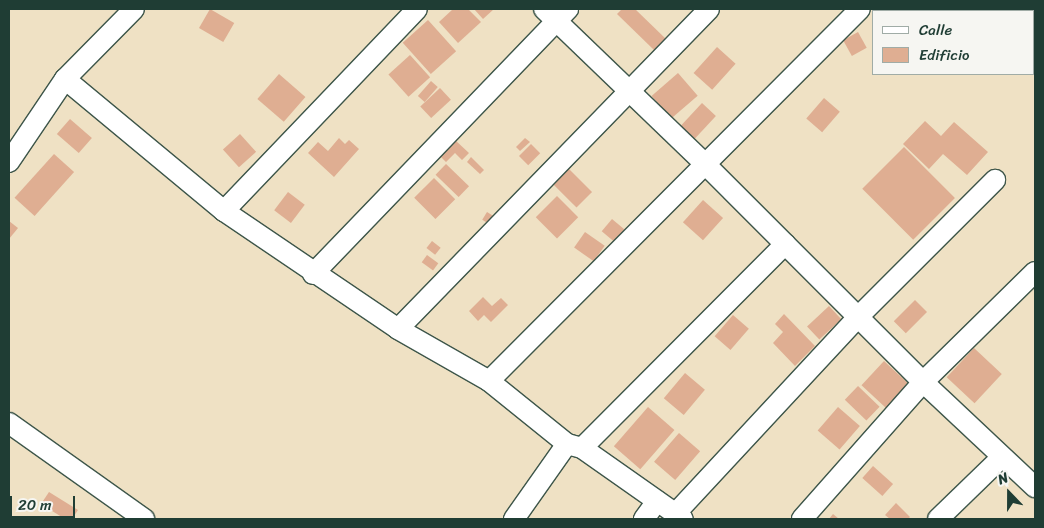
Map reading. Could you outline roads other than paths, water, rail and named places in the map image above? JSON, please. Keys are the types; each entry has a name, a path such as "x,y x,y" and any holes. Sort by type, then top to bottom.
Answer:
{"street":[{"path":"9,162 65,79 134,9"},
{"path":"224,211 417,9"},
{"path":"398,329 628,90 709,9"},
{"path":"489,381 860,9"},
{"path":"313,274 556,13 628,90 705,164 923,382 1035,487"},
{"path":"65,79 224,211 313,274 398,329 489,381 575,447 679,516 858,317 995,180"},
{"path":"514,519 575,447 785,244"},
{"path":"802,519 923,382 1035,272"},
{"path":"9,423 144,519"},
{"path":"938,519 1002,457"},
{"path":"644,519 657,501"}]}
